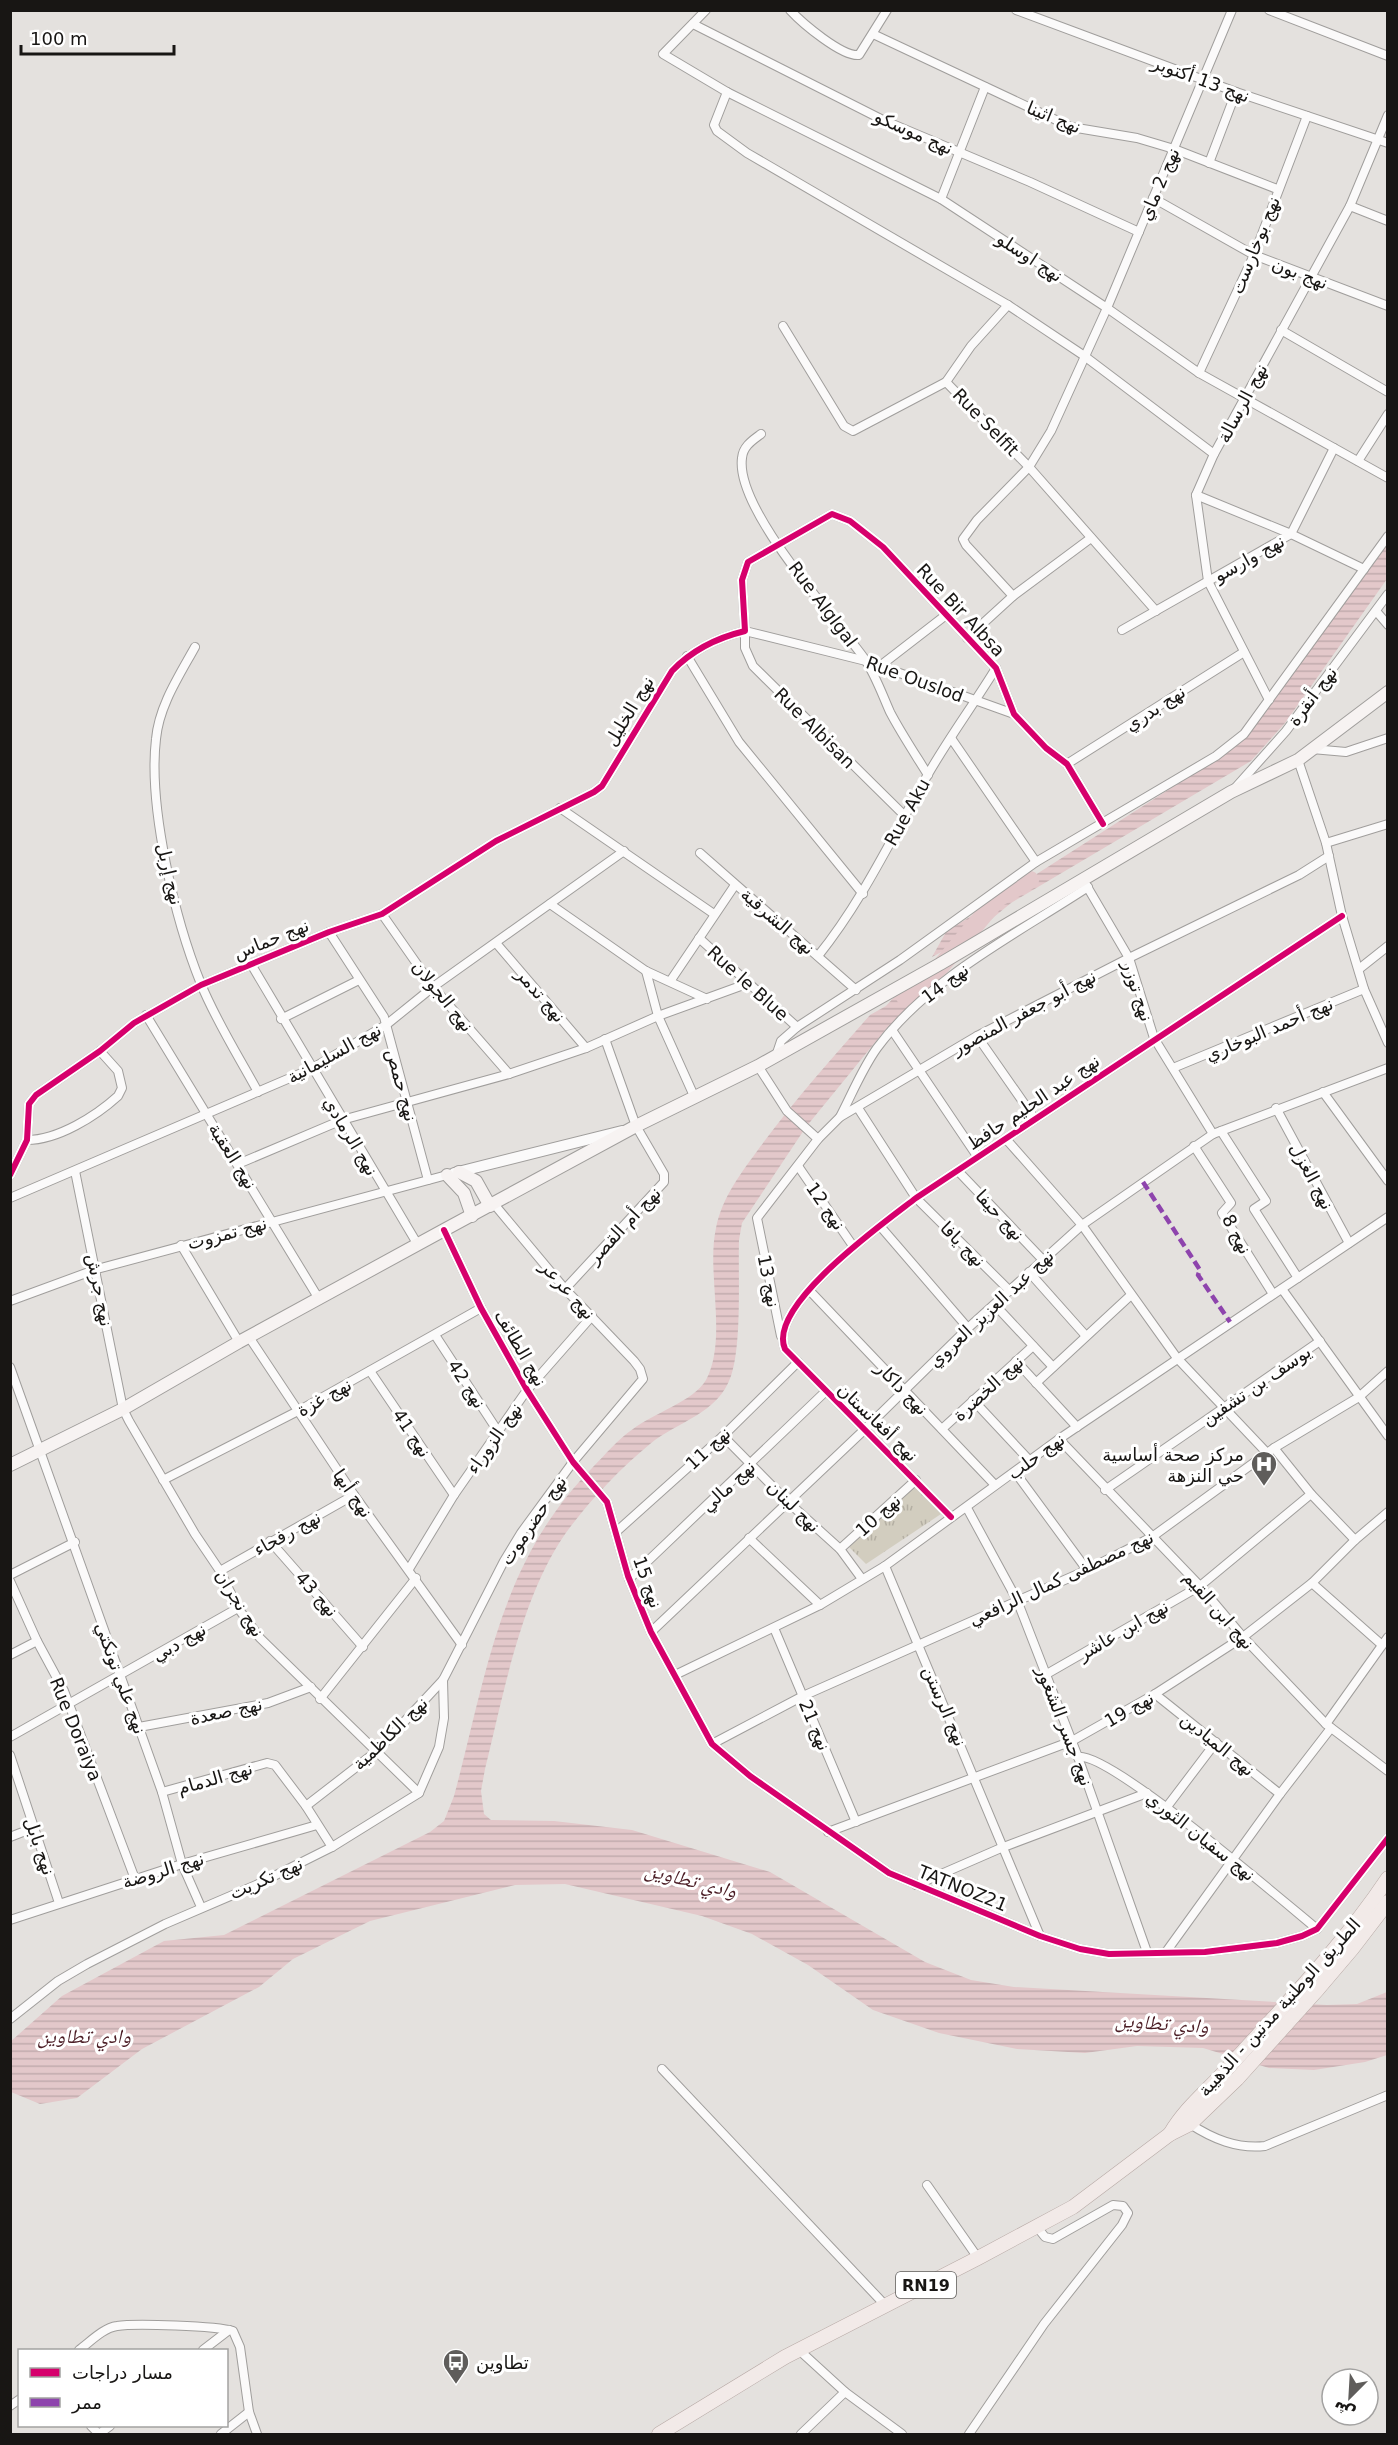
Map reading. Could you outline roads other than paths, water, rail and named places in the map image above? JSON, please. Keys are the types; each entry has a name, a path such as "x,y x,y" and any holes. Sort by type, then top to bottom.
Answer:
{"main road":[{"path":"10,1465 123,1409 244,1339 632,1128 758,1066 1085,883 1230,792 1298,760 1388,692"},
{"path":"453,1174 476,1181 492,1205"},
{"path":"453,1174 464,1193 472,1216"},
{"name":"الطريق الوطنية مدنين - الذهيبة","path":"659,2434 671,2430 799,2350 1073,2207 1170,2134 1190,2124 1305,1980 1358,1920 1388,1878"},
{"name":"الطريق الوطنية مدنين - الذهيبة","path":"1170,2134 1180,2117 1231,2075 1318,1989 1388,1902"}],"street":[{"path":"693,24 706,10"},
{"path":"790,10 839,49 854,56 859,55 887,10"},
{"name":"نهج 13 أكتوبر","path":"1016,10 1236,92 1388,143"},
{"name":"نهج 2 ماي","path":"1013,596 963,539 977,520 1029,467 1056,421 1083,355 1107,308 1232,10"},
{"path":"1269,10 1388,56"},
{"name":"نهج اوسلو","path":"693,24 663,54 727,92 941,199 1107,308 1199,373 1388,478"},
{"name":"نهج موسكو","path":"693,24 883,120 1139,232"},
{"name":"نهج اثينا","path":"873,34 1071,127 1130,137 1174,149 1277,189"},
{"path":"941,199 985,87"},
{"path":"727,92 715,118 717,131 770,169 804,185 1008,304 1083,355 1214,454"},
{"path":"1209,163 1236,92"},
{"name":"نهج الرسالة","path":"1196,495 1214,454 1350,206 1388,115"},
{"name":"نهج بوخارست","path":"1199,373 1254,255 1277,189 1307,116"},
{"name":"نهج بون","path":"1153,198 1254,255 1388,306"},
{"path":"1350,206 1388,221"},
{"path":"946,382 971,346 1008,304"},
{"name":"Rue Selfit","path":"783,326 844,426 852,432 946,382 1029,467 1156,611"},
{"path":"1281,330 1388,392"},
{"path":"1358,461 1388,414"},
{"name":"Rue Alglgal","path":"761,434 745,449 742,455 743,472 757,510 779,546 866,661 891,714 928,775"},
{"name":"نهج وارسو","path":"1122,630 1292,534 1334,448"},
{"path":"1196,495 1292,534 1364,569"},
{"path":"1196,495 1208,581 1269,700"},
{"name":"Rue Bir Albsa","path":"745,631 744,572 748,562 779,546 822,518 839,515 867,533 883,547 996,668 1014,714 1046,748 1067,765 1103,824"},
{"path":"778,1054 782,1041 797,1027 856,990 1036,862 1216,756 1244,734 1388,536"},
{"path":"968,638 1013,596 1091,538"},
{"name":"نهج أنقرة","path":"1230,792 1267,754 1388,594"},
{"path":"1376,611 1388,625"},
{"path":"880,666 946,615"},
{"name":"نهج الخليل","path":"602,786 672,671 687,656 714,640 745,631"},
{"name":"Rue Ouslod","path":"745,631 866,661 1014,714"},
{"name":"Rue Albisan","path":"745,631 745,648 753,666 905,816"},
{"name":"نهج إربل","path":"195,647 163,710 156,737 154,770 159,828 182,927 201,985 258,1092"},
{"name":"نهج بدري","path":"1067,765 1244,651"},
{"path":"687,656 739,742 863,894"},
{"name":"Rue Aku","path":"818,956 863,894 928,775 996,668"},
{"path":"951,738 1036,862"},
{"path":"1312,749 1346,752 1388,738"},
{"path":"1298,760 1326,843 1342,916 1364,989 1388,1043"},
{"name":"نهج حماس","path":"10,1175 27,1140 29,1104 36,1095 100,1051 146,1015 201,985 250,964 329,932 382,914 496,841 602,786"},
{"path":"560,808 714,914"},
{"path":"1326,843 1388,824"},
{"name":"نهج السليمانية","path":"10,1198 311,1069 386,1025 433,987 624,851"},
{"name":"نهج الشرقية","path":"700,853 856,990"},
{"name":"نهج أبو جعفر المنصور","path":"757,1218 818,1139 840,1118 977,1036 1129,957 1299,875 1329,856"},
{"name":"نهج توزر","path":"1085,883 1129,957 1154,1038 1266,1202 1254,1209 1298,1278"},
{"name":"نهج 14","path":"840,1118 876,1050 924,996 1085,883"},
{"path":"671,980 735,885"},
{"path":"550,904 646,971 671,980 707,999"},
{"name":"نهج الجولان","path":"382,914 433,987 509,1074"},
{"name":"نهج عبد الحليم حافظ","path":"783,1346 782,1332 786,1321 809,1290 853,1246 916,1198 977,1156 1342,916"},
{"name":"نهج حمص","path":"329,932 359,980 380,1008 428,1180"},
{"name":"Rue le Blue","path":"699,938 797,1027"},
{"name":"نهج تدمر","path":"496,943 586,1048"},
{"path":"1359,969 1388,946"},
{"name":"نهج الرمادي","path":"250,964 384,1192 418,1245"},
{"path":"646,971 658,1016 694,1096"},
{"path":"281,1019 359,980"},
{"path":"238,1164 342,1120 509,1074 586,1048 658,1016 749,983"},
{"name":"نهج أحمد البوخاري","path":"1173,1068 1364,989"},
{"name":"نهج العقبة","path":"146,1015 273,1220 319,1299"},
{"path":"892,1030 977,1156"},
{"path":"977,1036 1035,1119"},
{"path":"453,1174 632,1128 605,1039"},
{"path":"27,1140 42,1138 73,1125 118,1096 122,1088 118,1071 100,1051"},
{"path":"758,1066 787,1111 818,1139"},
{"name":"نهج عبد العزيز العروي","path":"651,1632 968,1328 1082,1225 1217,1132 1388,1068"},
{"path":"1323,1092 1388,1181"},
{"name":"نهج يافا","path":"858,1108 916,1198 1010,1291"},
{"name":"نهج الغزل","path":"1276,1108 1350,1242"},
{"name":"نهج أم القصر","path":"565,1288 664,1182 664,1174 632,1128"},
{"path":"1006,1139 1082,1225 1178,1358 1223,1408 1270,1450 1355,1540"},
{"name":"نهج 8","path":"1194,1146 1231,1203 1222,1213 1273,1294"},
{"name":"نهج 12","path":"798,1166 853,1246"},
{"name":"نهج جرش","path":"75,1171 97,1269 123,1409"},
{"name":"نهج حيفا","path":"958,1171 1042,1259"},
{"name":"نهج تمزوت","path":"10,1301 97,1269 273,1220 453,1174"},
{"name":"نهج عرعر","path":"492,1205 565,1288 634,1361 643,1375"},
{"name":"نهج حلب","path":"675,1675 820,1605 885,1566 1059,1439 1388,1217"},
{"name":"نهج 13","path":"757,1218 783,1346"},
{"path":"880,1226 968,1328"},
{"name":"نهج الطائف","path":"444,1230 481,1308 527,1390 573,1462 603,1495"},
{"name":"نهج أبها","path":"181,1245 244,1339 298,1411 354,1495 416,1578 462,1645"},
{"path":"1029,1272 1086,1336"},
{"path":"1282,1289 1388,1436"},
{"name":"نهج داكار","path":"809,1290 995,1485"},
{"path":"1036,1383 1131,1295"},
{"path":"995,1305 1053,1367"},
{"name":"نهج غزة","path":"163,1480 298,1411 481,1308"},
{"name":"نهج الزوراء","path":"409,1569 454,1495 527,1390 592,1316"},
{"name":"نهج 42","path":"435,1335 498,1433"},
{"name":"يوسف بن تشفين","path":"1105,1490 1320,1341"},
{"name":"نهج أفغانستان","path":"783,1346 863,1431 916,1480 951,1517"},
{"name":"نهج الخضرة","path":"942,1429 1033,1346"},
{"path":"1016,1361 1077,1427"},
{"name":"نهج 11","path":"616,1532 723,1436 798,1362"},
{"name":"نهج علي تونكتي","path":"10,1367 162,1792 182,1864 201,1907"},
{"name":"نهج 41","path":"370,1371 454,1495"},
{"name":"نهج مصطفى كمال الرافعي","path":"711,1744 803,1696 1088,1570 1152,1537 1270,1450 1359,1397 1388,1371"},
{"name":"نهج حضرموت","path":"443,1680 504,1561 573,1462 640,1385 643,1375"},
{"name":"نهج مالي","path":"629,1579 825,1392"},
{"path":"974,1400 1030,1461"},
{"name":"نهج نجران","path":"123,1409 163,1480 220,1571 238,1608 260,1638 419,1793"},
{"name":"نهج لبنان","path":"723,1436 788,1502 840,1549 862,1579"},
{"name":"نهج ابن القيم","path":"1059,1439 1105,1490 1200,1586 1243,1637 1328,1726 1386,1767"},
{"path":"1015,1472 1088,1570"},
{"name":"نهج 10","path":"840,1549 916,1480"},
{"name":"نهج ابن عاشر","path":"1045,1675 1200,1586 1311,1494"},
{"name":"نهج رفحاء","path":"220,1571 354,1495"},
{"name":"نهج 15","path":"603,1495 629,1579 651,1632 675,1675"},
{"name":"نهج جسر الشغور","path":"967,1508 1017,1600 1078,1757 1147,1952"},
{"name":"نهج 19","path":"828,1832 1072,1741 1155,1694 1243,1637 1312,1584 1355,1540 1388,1512"},
{"path":"749,1538 820,1605"},
{"name":"نهج 43","path":"270,1541 363,1647"},
{"path":"10,1575 74,1543"},
{"name":"نهج الرستن","path":"885,1566 975,1776 1001,1848 1040,1936"},
{"path":"320,1699 416,1578"},
{"name":"Rue Doraiya","path":"10,1581 37,1641 70,1704 80,1738 135,1879"},
{"path":"1312,1584 1382,1645"},
{"name":"نهج دبي","path":"10,1737 238,1608"},
{"name":"نهج 21","path":"774,1628 856,1822"},
{"path":"1166,1952 1234,1860 1388,1637"},
{"path":"10,1655 37,1641"},
{"name":"TATNOZ21","path":"675,1675 711,1744 750,1776 828,1832 882,1870 1040,1936 1093,1952 1166,1952 1252,1948 1302,1936 1317,1929"},
{"path":"419,1793 439,1747 444,1718 443,1680"},
{"name":"نهج الكاظمية","path":"306,1806 377,1751 443,1680"},
{"name":"نهج صعدة","path":"139,1727 268,1703 311,1687"},
{"name":"نهج الميادين","path":"1155,1694 1280,1794"},
{"path":"1166,1808 1216,1742"},
{"name":"نهج بابل","path":"10,1755 59,1903"},
{"name":"نهج سفيان الثوري","path":"1078,1757 1095,1760 1147,1793 1234,1860 1317,1929"},
{"name":"نهج الدمام","path":"162,1792 267,1763 280,1770 332,1847"},
{"name":"نهج تكريت","path":"10,2019 77,1969 201,1907 256,1885 332,1847 419,1793"},
{"path":"916,1885 1001,1848 1147,1793"},
{"name":"نهج الروضة","path":"10,1920 182,1864 317,1824"},
{"path":"10,1837 33,1828"},
{"path":"1317,1929 1388,1838"},
{"path":"662,2069 886,2306"},
{"path":"1190,2124 1215,2138 1234,2145 1246,2148 1265,2146 1388,2095"},
{"path":"927,2185 978,2258"},
{"path":"969,2434 1011,2369 1122,2225 1128,2213 1123,2206 1113,2205 1053,2239 1044,2237 1037,2227"},
{"path":"80,2349 100,2334 117,2326 229,2330 238,2337 249,2412 257,2434"},
{"path":"204,2349 229,2330"},
{"path":"799,2350 844,2392 902,2434"},
{"path":"801,2434 844,2392"},
{"path":"221,2434 249,2412"},
{"path":"92,2427 99,2434 109,2427"}],"water":[{"path":"1387,541 1387,579 1285,723 1251,761 1011,903 971,936 932,957 946,932 1229,751"},
{"name":"وادي تطاوين","path":"952,966 886,1029 806,1127 742,1223 739,1240 737,1346 731,1376 725,1389 707,1408 650,1444 608,1483 571,1526 554,1552 527,1611 508,1676 481,1791 484,1814 491,1820 554,1821 632,1830 770,1872 925,1962 971,1980 1014,1987 1327,2005 1357,2004 1387,1992 1387,2055 1365,2062 1314,2070 1269,2068 1203,2048 1137,2046 1085,2053 1017,2049 939,2033 873,2010 808,1965 752,1934 702,1916 565,1884 515,1885 370,1921 293,1959 259,1987 142,2049 77,2098 40,2104 11,2092 10,2042 62,1996 164,1941 224,1935 430,1832 444,1821 454,1796 501,1621 516,1581 536,1541 561,1503 617,1442 641,1423 683,1401 700,1388 706,1380 715,1345 713,1265 716,1228 733,1185 786,1113 870,1015 886,1006 895,996"}],"waterway":[{"path":"905,997 941,966 998,898 1030,880"}],"place":[{"name":"مركز صحة أساسية حي النزهة","path":"1264,1487"},
{"name":"تطاوين","path":"456,2385"}]}
